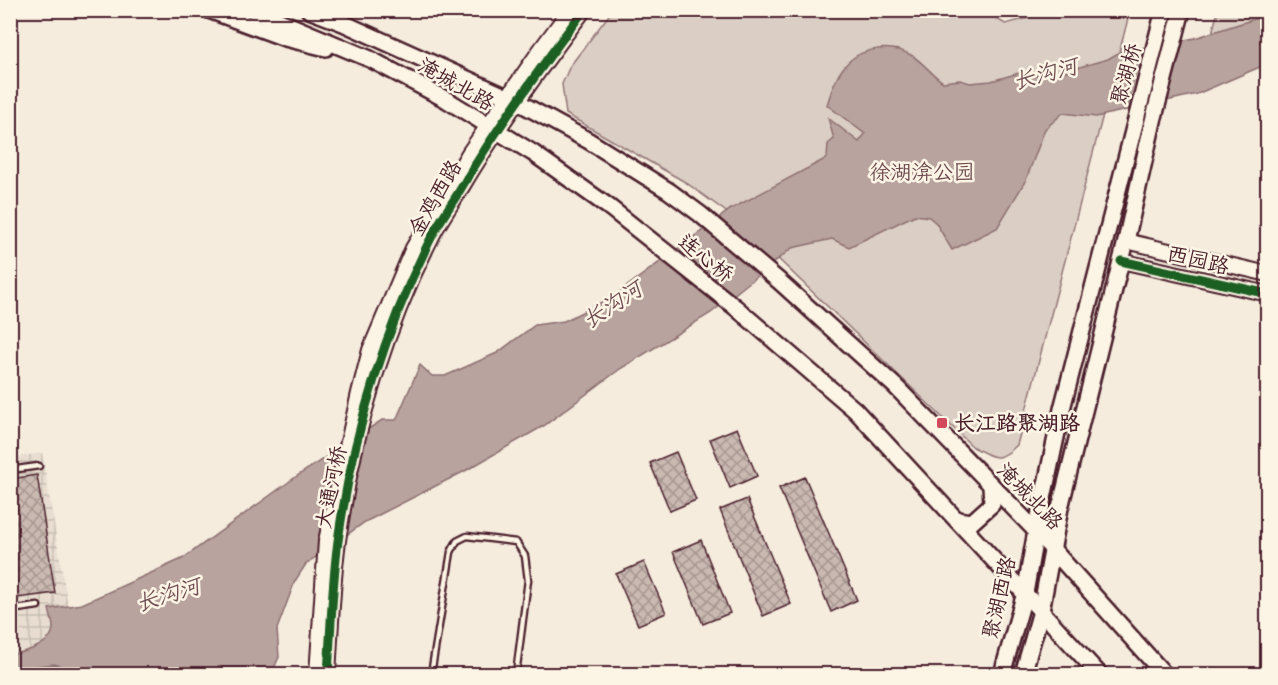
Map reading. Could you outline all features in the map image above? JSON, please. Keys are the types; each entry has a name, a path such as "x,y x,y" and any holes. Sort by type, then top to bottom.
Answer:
{"main road":[{"path":"209,10 285,38 370,59"},
{"name":"淹城北路","path":"254,10 370,59 447,100 532,153 609,207 651,242"},
{"name":"淹城北路","path":"309,10 513,99 589,141 669,191 700,214"},
{"path":"325,10 343,23"},
{"name":"聚湖桥","path":"1035,531 1062,409 1164,10"},
{"name":"聚湖桥","path":"1121,261 1153,121 1180,18"},
{"name":"连心桥","path":"700,214 779,281"},
{"name":"连心桥","path":"651,242 735,307 855,410 957,520"},
{"name":"聚湖西路","path":"1023,675 1041,611 1060,508 1121,261"},
{"name":"淹城北路","path":"779,281 895,386 1053,550 1164,675"},
{"path":"957,520 972,522 992,504 991,485"},
{"path":"957,520 1099,675"},
{"name":"聚湖西路","path":"1002,675 1025,593 1035,531"}],"street":[{"name":"金鸡西路","path":"356,430 370,350 413,248 469,153 492,129 570,10"},
{"name":"金鸡西路","path":"513,99 533,78 584,10"},
{"name":"西园路","path":"1126,242 1268,274"},
{"name":"西园路","path":"1121,261 1268,294"},
{"name":"大通河桥","path":"330,558 341,522 356,430"},
{"path":"317,675 330,558"},
{"path":"328,675 330,558"}],"lane":[{"path":"10,470 39,466"},
{"path":"431,675 451,552 457,541 467,536 516,542 525,556 528,580 516,675"},
{"path":"10,610 38,606"}],"shaded area":[{"path":"42,453 68,606 82,604 182,559 262,670 296,674 11,674 11,458"}],"green space":[{"name":"徐湖渰公园","path":"983,10 1005,24 1057,11 1130,11 1017,445 1011,451 996,457 973,447 740,222 685,182 566,114 562,84 570,66 612,11"},
{"path":"1218,11 1267,11 1267,15 1212,33"}],"water":[{"name":"长沟河","path":"1267,15 1267,64 1197,94 1096,117 1063,113 1045,129 1026,180 997,228 952,250 936,223 929,217 915,215 849,247 832,239 792,248 711,313 620,369 545,425 465,471 365,522 306,564 295,581 277,629 279,657 274,668 262,670 258,674 66,674 64,667 54,664 15,669 11,674 10,654 36,647 48,639 51,634 53,626 49,609 82,604 182,559 297,476 382,420 396,420 420,365 432,376 445,376 497,353 535,325 564,321 614,296 731,209 827,158 828,144 834,139 828,118 859,142 865,134 827,105 841,71 850,60 858,55 875,49 894,49 911,55 943,82 991,81 1019,73 1040,76 1062,72 1108,59 1120,52 1195,38"}],"building":[{"path":"737,428 757,476 730,488 710,439"},
{"path":"676,452 696,500 670,511 650,463"},
{"path":"37,475 55,593 10,599 10,479"},
{"path":"805,477 857,600 831,612 779,488"},
{"path":"747,499 791,604 763,616 720,510"},
{"path":"701,540 730,613 703,624 673,552"},
{"path":"644,562 666,613 638,625 616,574"}],"cycle path":[{"path":"328,674 335,569 345,495 374,381 400,307 442,218 504,121 584,10"},
{"path":"1121,261 1268,294"}],"place":[{"name":"长江路聚湖路","path":"942,423"}]}
